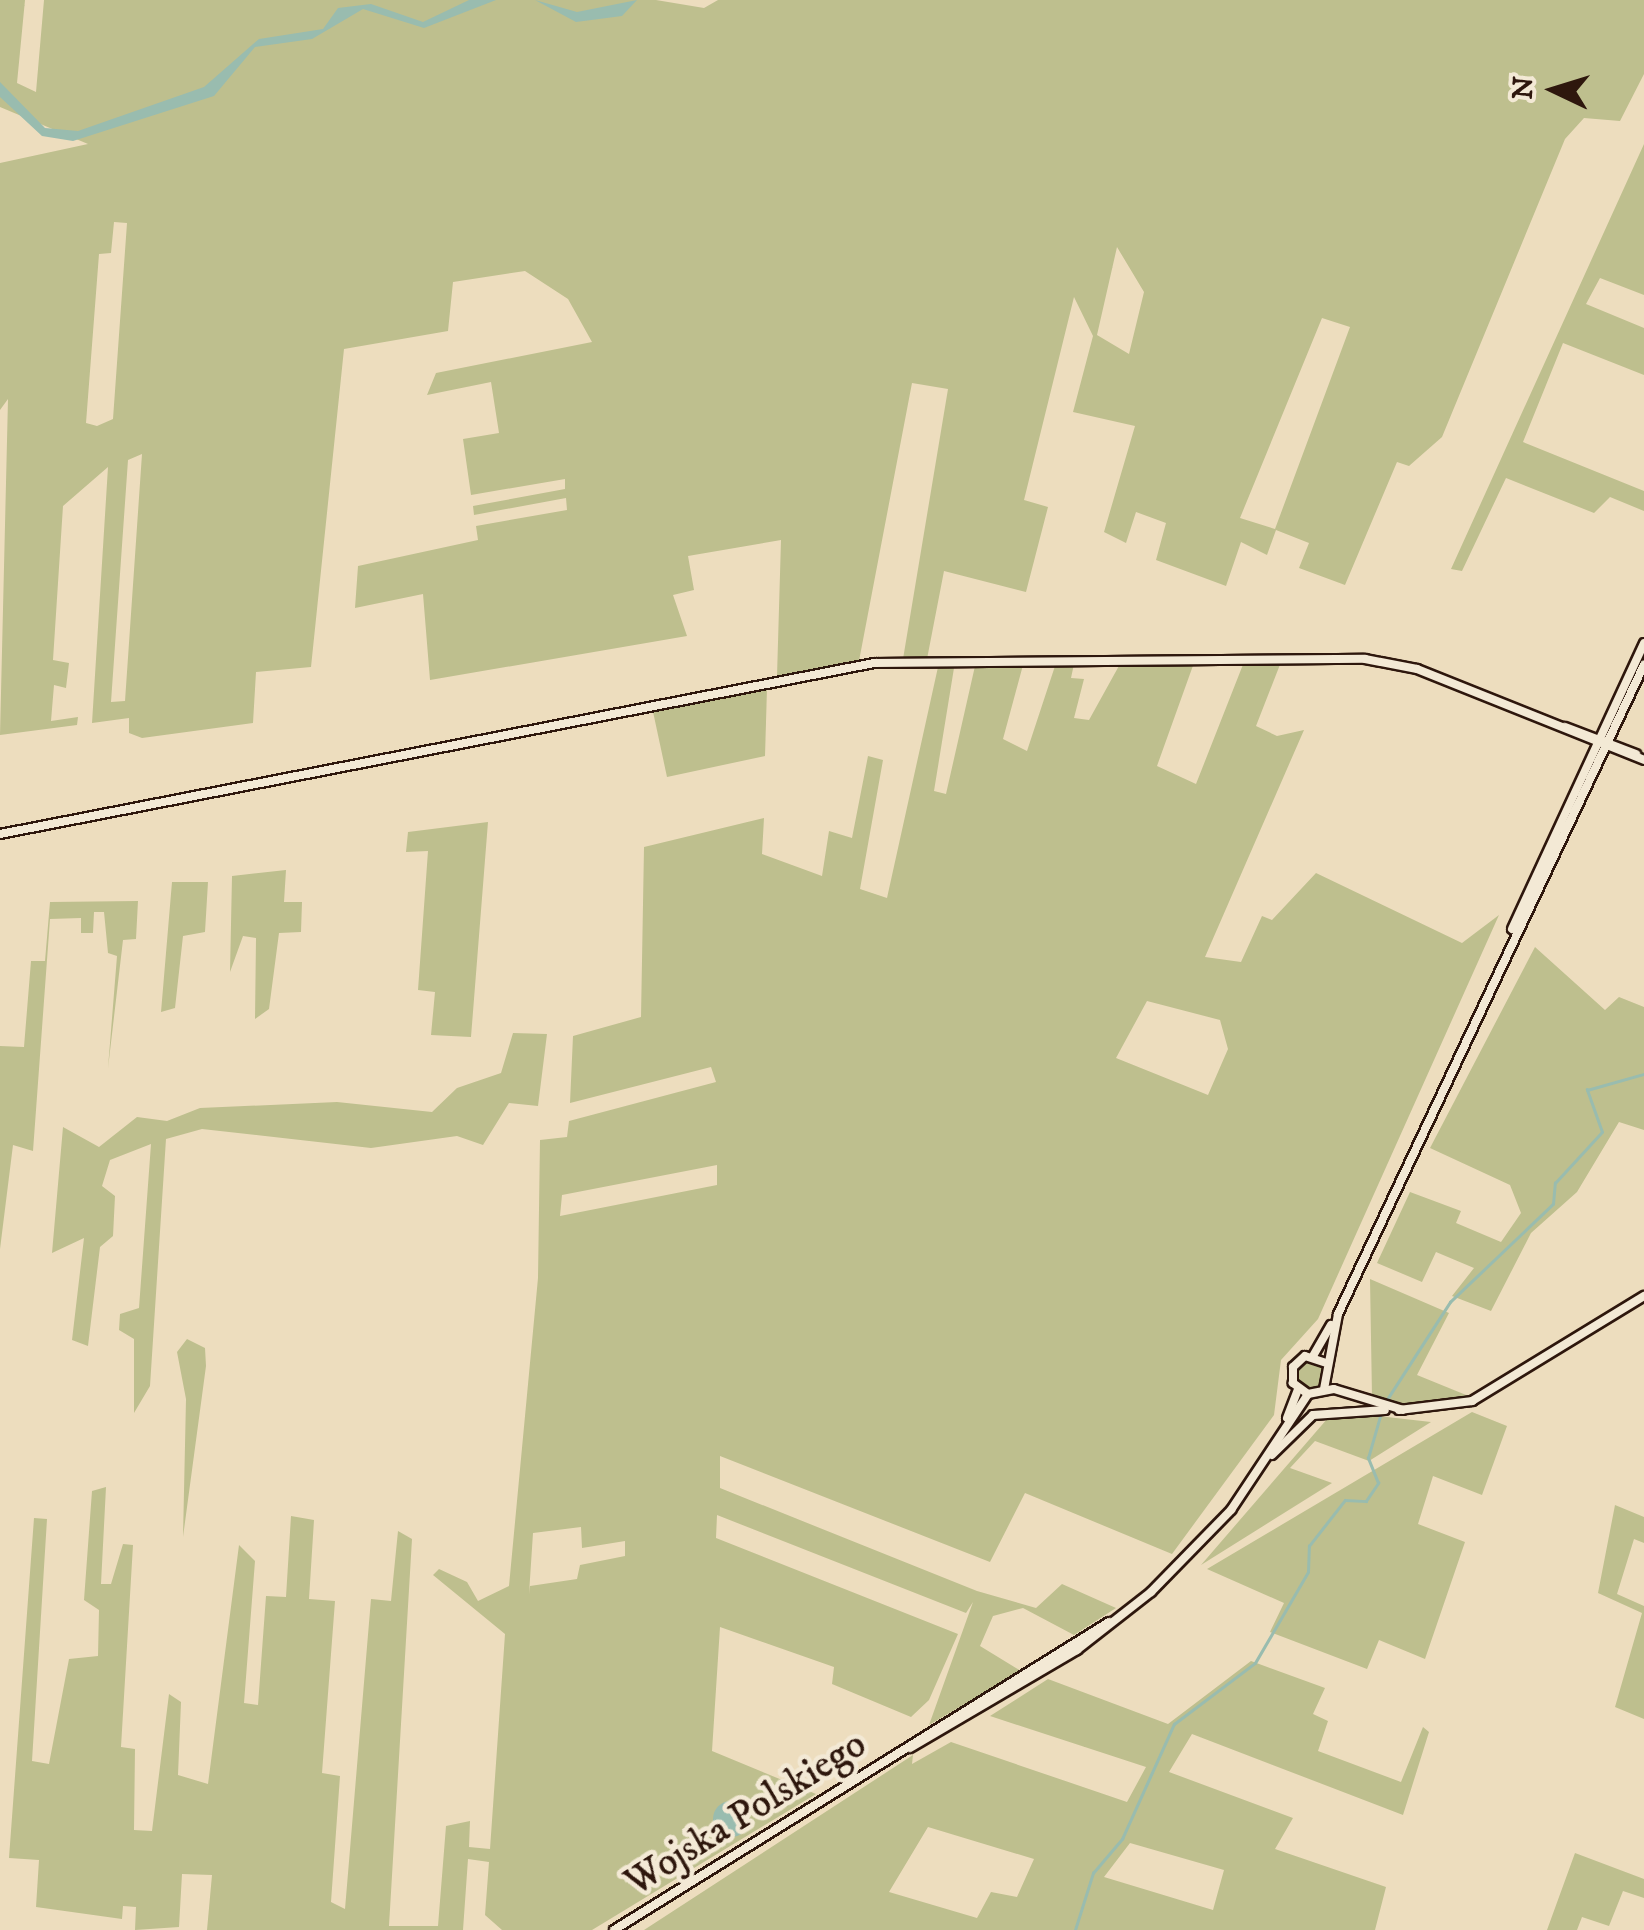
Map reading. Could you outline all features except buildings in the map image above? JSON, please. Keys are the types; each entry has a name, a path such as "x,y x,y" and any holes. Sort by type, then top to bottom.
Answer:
{"street":[{"path":"1280,1436 1298,1390 1293,1367 1314,1356 1338,1314 1598,747 1598,736 1644,643"},
{"path":"0,834 874,663 1365,659 1417,669 1598,747 1644,759"},
{"path":"1598,747 1608,739 1644,665"},
{"path":"1552,724 1608,739 1644,759"},
{"path":"1264,1462 1314,1415 1472,1401 1644,1296"},
{"path":"1338,1314 1324,1362 1329,1379 1383,1408"},
{"path":"1314,1356 1324,1362"},
{"path":"1324,1388 1329,1379"},
{"path":"1264,1462 1308,1394 1324,1388 1358,1397"},
{"path":"1298,1390 1308,1394"},
{"name":"Wojska Polskiego","path":"614,1930 1121,1616 1200,1545 1264,1462"}],"green space":[{"path":"0,0 25,0 17,83 36,92 44,0 656,0 704,8 718,0 1644,0 1644,74 1620,121 1584,118 1565,139 1442,437 1409,466 1397,462 1345,585 1299,568 1309,543 1276,530 1267,555 1241,542 1226,586 1156,560 1166,523 1136,512 1126,543 1104,532 1135,426 1073,412 1093,336 1074,297 1024,500 1048,507 1026,592 944,571 927,659 903,659 948,389 912,383 859,661 777,676 781,540 688,556 694,590 673,595 687,636 430,680 423,594 355,608 358,566 478,540 476,526 567,510 566,498 474,515 473,506 565,489 565,479 471,495 463,439 499,433 491,382 427,395 436,373 592,342 568,299 525,271 453,282 448,331 344,349 311,667 256,672 253,723 142,738 129,733 129,718 92,723 108,467 63,506 53,660 69,663 66,688 54,685 51,721 78,717 77,725 0,735 8,399 0,410 0,163 88,144 0,107","holes":["114,222 127,223 113,419 97,426 86,423 99,254 111,253","1117,247 1144,292 1129,354 1097,335","1322,318 1350,327 1275,529 1240,518","142,454 125,701 111,702 128,460"]},
{"path":"1644,144 1644,295 1600,278 1586,304 1644,328 1644,375 1563,343 1523,442 1644,491 1644,511 1610,497 1594,513 1506,478 1462,571 1451,569"},
{"path":"1195,660 1157,766 1196,784 1244,662 1281,662 1256,726 1277,736 1304,730 1205,957 1241,962 1262,916 1272,920 1316,873 1462,943 1499,915 1318,1319 1281,1360 1274,1415 1172,1554 1025,1493 990,1562 720,1456 720,1488 977,1591 1036,1608 1062,1584 1116,1608 1074,1635 1023,1608 993,1616 980,1646 1021,1671 929,1725 973,1602 966,1613 717,1515 716,1538 958,1634 929,1700 911,1717 832,1684 834,1667 720,1627 712,1751 816,1794 592,1930 502,1930 485,1915 489,1862 468,1859 463,1930 207,1930 212,1875 182,1874 179,1927 135,1930 136,1907 123,1906 122,1919 36,1907 39,1860 9,1858 34,1518 47,1519 32,1761 49,1764 69,1659 98,1656 99,1610 84,1600 92,1491 106,1487 101,1584 111,1584 123,1544 133,1545 121,1747 135,1749 134,1830 152,1831 169,1694 181,1702 178,1775 208,1784 239,1545 255,1561 244,1703 258,1705 266,1596 286,1597 291,1516 314,1520 309,1599 335,1601 322,1773 340,1776 331,1902 345,1909 371,1599 391,1601 398,1531 412,1539 389,1926 438,1926 446,1826 470,1821 469,1847 490,1849 505,1634 433,1575 439,1569 467,1582 478,1601 509,1586 538,1278 540,1140 567,1137 569,1121 716,1082 711,1067 570,1103 573,1036 641,1017 644,847 764,818 762,854 822,876 829,831 852,838 868,756 883,760 860,889 887,898 938,667 954,668 934,791 946,794 975,666 1023,665 1003,739 1027,751 1055,666 1074,664 1071,678 1084,679 1074,718 1089,720 1120,664","holes":["1147,1001 1220,1020 1228,1049 1208,1095 1116,1058","717,1165 717,1185 560,1216 562,1195","581,1527 582,1548 625,1541 625,1556 580,1565 577,1579 530,1586 529,1594 533,1533"]},
{"path":"767,688 765,756 667,777 652,707"},
{"path":"488,822 471,1037 431,1035 435,992 418,990 428,851 406,852 408,832"},
{"path":"286,870 284,902 302,902 301,932 279,933 269,1009 255,1019 256,938 243,936 230,972 232,876"},
{"path":"172,882 208,882 205,932 183,936 175,1008 161,1012"},
{"path":"138,901 136,939 123,940 108,1068 117,956 108,953 104,912 94,912 93,933 81,933 81,918 50,919 33,1151 13,1145 0,1249 0,1046 24,1047 31,961 45,961 50,902"},
{"path":"1535,947 1605,1010 1619,997 1644,1007 1644,1130 1619,1122 1577,1192 1531,1233 1491,1311 1452,1296 1474,1268 1436,1252 1422,1282 1377,1263 1410,1192 1461,1211 1456,1223 1501,1242 1521,1213 1510,1185 1430,1148"},
{"path":"513,1033 547,1034 538,1106 509,1103 483,1145 457,1136 371,1148 202,1129 166,1139 150,1386 134,1413 134,1339 119,1330 120,1314 139,1308 151,1144 110,1160 102,1186 115,1196 113,1236 100,1247 88,1346 72,1340 84,1238 52,1253 63,1127 99,1147 137,1117 167,1121 200,1108 337,1102 432,1112 457,1088 501,1073"},
{"path":"1370,1279 1449,1313 1417,1375 1471,1397 1404,1407 1372,1397"},
{"path":"187,1339 205,1348 206,1366 183,1537 186,1399 177,1352"},
{"path":"1310,1360 1324,1369 1325,1375 1316,1389 1310,1390 1296,1381 1295,1375 1304,1361"},
{"path":"1334,1411 1431,1422 1369,1461 1315,1441 1290,1468 1332,1483 1201,1565"},
{"path":"1472,1412 1507,1426 1482,1495 1433,1476 1418,1524 1465,1542 1425,1659 1379,1640 1367,1669 1270,1632 1284,1603 1207,1569"},
{"path":"1615,1505 1644,1517 1644,1543 1634,1539 1617,1594 1644,1606 1644,1719 1615,1707 1642,1613 1598,1593"},
{"path":"1251,1661 1325,1688 1313,1714 1328,1721 1318,1751 1401,1782 1423,1727 1429,1732 1403,1815 1192,1734 1169,1772 1293,1818 1275,1849 1386,1887 1375,1930 644,1930 913,1755 912,1764 951,1742 1127,1802 1146,1767 990,1716 1048,1679 1168,1724","holes":["928,1827 1034,1859 1017,1897 991,1892 977,1918 889,1892","1130,1843 1224,1870 1213,1910 1104,1877"]},
{"path":"1575,1853 1644,1879 1644,1898 1623,1891 1609,1926 1582,1917 1577,1930 1547,1930"}],"shaded area":[{"path":"469,0 496,0 424,28 363,9 312,39 255,47 214,96 73,141 42,136 0,97 0,82 45,128 78,131 204,87 259,39 323,29 338,8 371,4 423,22"},
{"path":"535,0 577,12 637,0 622,16 576,22"},
{"path":"731,1801 744,1806 749,1819 744,1832 731,1837 718,1832 713,1819 718,1806"}],"waterway":[{"path":"1386,1401 1450,1302 1553,1204 1555,1183 1602,1132 1587,1090 1644,1074"},
{"path":"1075,1930 1093,1873 1122,1839 1174,1724 1255,1663 1308,1572 1309,1546 1345,1500 1366,1501 1378,1483 1368,1458 1381,1413"}]}
